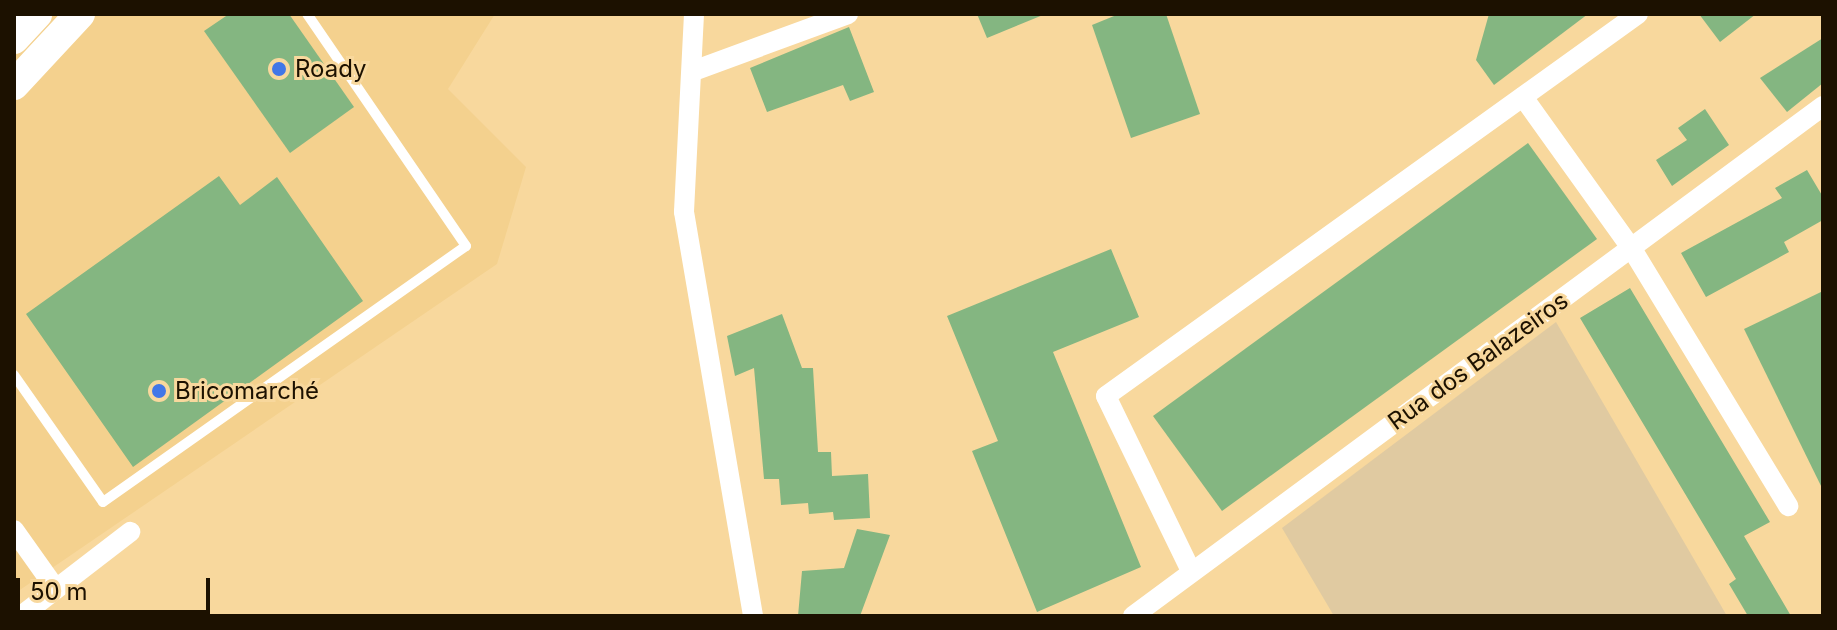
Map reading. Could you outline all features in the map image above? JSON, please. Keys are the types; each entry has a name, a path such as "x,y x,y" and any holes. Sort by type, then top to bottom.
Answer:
{"main road":[{"path":"14,85 80,14"}],"street":[{"path":"694,14 696,70 684,212 753,616"},
{"path":"696,70 848,14"},
{"path":"1190,569 1106,396 1638,14"},
{"path":"1523,97 1632,249 1788,506"},
{"name":"Rua dos Balazeiros","path":"1133,616 1190,569 1632,249 1823,106"},
{"path":"14,530 56,589"},
{"path":"21,616 130,532"}],"lane":[{"path":"14,375 103,502 466,246 307,14"}],"shaded area":[{"path":"14,14 495,14 448,89 526,167 497,264 14,594"},
{"path":"1556,322 1727,616 1334,616 1282,528"}],"building":[{"name":"Roady","path":"229,14 289,14 354,107 290,153 204,31"},
{"path":"977,14 1043,14 1043,15 987,38"},
{"path":"1119,14 1166,14 1200,114 1131,138 1092,25"},
{"path":"1489,14 1588,14 1494,85 1476,60"},
{"path":"1699,14 1756,14 1720,42"},
{"path":"849,27 874,92 850,101 843,85 767,112 750,68"},
{"path":"1823,38 1823,83 1787,112 1760,78"},
{"path":"1705,109 1729,145 1672,186 1656,160 1687,140 1678,128"},
{"path":"1528,143 1597,239 1222,511 1153,416"},
{"path":"1807,170 1823,197 1823,220 1784,242 1789,252 1706,297 1681,253 1782,198 1775,188"},
{"name":"Bricomarché","path":"219,176 240,205 277,177 363,301 133,467 26,314"},
{"path":"1111,249 1139,317 1053,352 1141,567 1037,612 972,451 998,441 947,316"},
{"path":"1630,288 1770,522 1744,536 1791,616 1748,616 1729,584 1736,579 1580,318"},
{"path":"1823,291 1823,490 1744,329"},
{"path":"782,314 802,368 813,368 818,452 831,452 832,476 868,474 870,518 834,520 833,512 809,514 808,503 781,505 779,479 764,479 754,368 735,376 727,336"},
{"path":"857,529 890,535 860,616 798,616 802,571 844,568"}],"place":[{"name":"Roady","path":"279,69"},
{"name":"Bricomarché","path":"159,391"}]}
